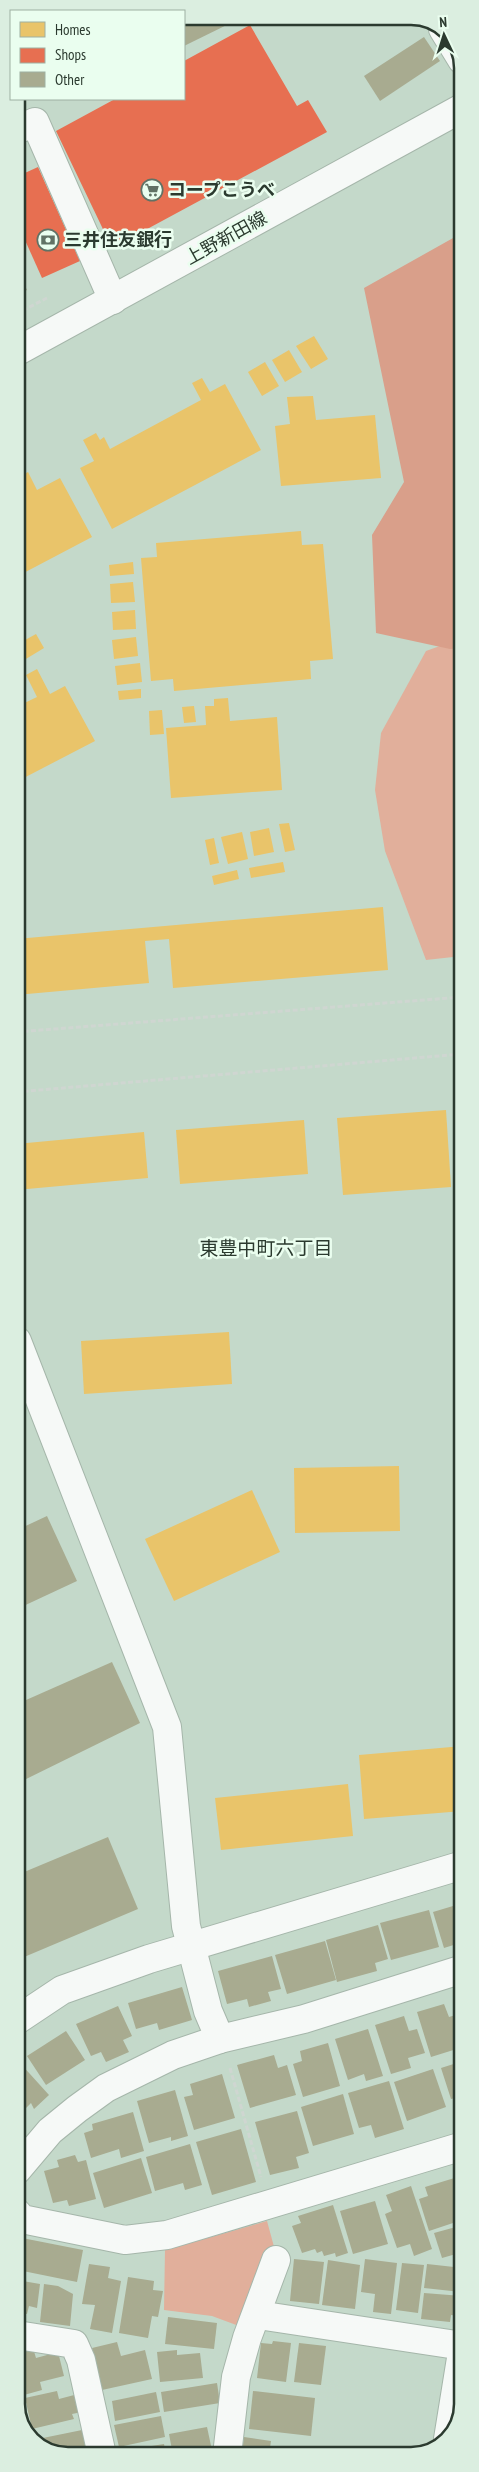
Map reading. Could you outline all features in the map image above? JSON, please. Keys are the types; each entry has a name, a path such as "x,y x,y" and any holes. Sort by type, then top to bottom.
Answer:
{"street":[{"name":"上野新田線","path":"25,347 454,112"},
{"path":"25,126 35,122 113,300"},
{"path":"25,1365 167,1726 183,1906 208,2011 220,2039"},
{"path":"25,2015 62,1990 191,1946 454,1868"},
{"path":"25,2161 50,2132 106,2088 173,2055 220,2039 304,2019 454,1972"},
{"path":"25,2220 125,2240 167,2235 269,2206 454,2149"},
{"path":"228,2447 236,2377 247,2338 258,2315 276,2260"},
{"path":"258,2315 454,2345"},
{"path":"25,2336 74,2344 82,2360 100,2447"},
{"path":"451,2421 454,2402"}],"path":[{"path":"25,1031 454,998"},
{"path":"25,1091 454,1055"},
{"path":"220,2039 269,2206"}],"shaded area":[{"path":"454,237 454,649 376,633 372,535 404,482 364,288"},
{"path":"454,641 454,957 426,960 385,851 375,790 381,733 426,651"},
{"path":"267,2221 276,2254 239,2326 212,2316 164,2310 165,2250"}],"building: Homes":[{"path":"314,336 328,359 311,369 296,346"},
{"path":"289,350 302,372 285,382 272,360"},
{"path":"265,362 279,386 262,396 248,372"},
{"path":"202,378 210,392 225,384 261,450 112,529 80,468 94,461 83,440 96,433 100,440 104,437 110,449 201,400 192,383"},
{"path":"313,396 316,420 375,415 381,478 281,486 275,426 290,424 287,397"},
{"path":"28,472 37,490 60,478 92,537 25,572 25,474"},
{"path":"301,531 302,545 323,544 333,659 310,661 311,679 174,691 173,679 151,681 141,558 157,557 156,543"},
{"path":"133,562 134,574 110,576 109,565"},
{"path":"133,582 135,602 111,603 110,584"},
{"path":"135,610 136,629 113,630 112,612"},
{"path":"36,634 44,648 25,660 25,640"},
{"path":"136,637 138,656 114,659 112,640"},
{"path":"140,663 142,682 117,685 115,666"},
{"path":"37,669 50,694 65,686 95,741 25,777 25,703 37,697 26,675"},
{"path":"141,689 141,698 119,700 118,691"},
{"path":"228,698 230,721 277,717 282,790 171,798 166,728 206,725 205,706 214,706 214,699"},
{"path":"194,706 196,722 184,723 182,707"},
{"path":"162,710 164,734 150,735 149,711"},
{"path":"289,823 295,850 285,852 279,824"},
{"path":"269,828 274,852 254,856 250,832"},
{"path":"242,832 248,859 228,864 221,837"},
{"path":"214,838 219,863 210,865 205,840"},
{"path":"283,862 285,872 251,878 249,868"},
{"path":"237,870 239,879 214,885 212,876"},
{"path":"383,907 388,970 173,988 169,939 145,941 149,983 25,994 25,938"},
{"path":"446,1110 451,1187 343,1195 337,1118"},
{"path":"304,1120 308,1174 180,1184 176,1130"},
{"path":"144,1132 148,1178 25,1189 25,1143"},
{"path":"229,1332 232,1384 84,1394 81,1341"},
{"path":"399,1466 400,1531 295,1533 294,1468"},
{"path":"252,1490 280,1552 174,1601 145,1539"},
{"path":"454,1747 454,1812 364,1819 359,1755"},
{"path":"348,1784 353,1836 221,1850 215,1798"}],"building: Shops":[{"name":"コープこうべ","path":"250,25 297,106 308,100 327,132 112,248 56,131 113,100 185,100 185,60"},
{"name":"三井住友銀行","path":"38,167 80,261 42,278 25,240 25,173"}],"building: Other":[{"path":"186,25 227,25 185,46"},
{"path":"424,37 440,61 380,101 364,76"},
{"path":"47,1516 77,1581 25,1605 25,1526"},
{"path":"112,1662 140,1723 25,1780 25,1700"},
{"path":"108,1837 138,1909 25,1957 25,1872"},
{"path":"454,1906 454,1945 444,1948 433,1912"},
{"path":"429,1910 439,1947 391,1960 380,1923"},
{"path":"378,1925 388,1959 375,1963 377,1971 337,1982 326,1940"},
{"path":"325,1941 336,1980 287,1994 275,1955"},
{"path":"272,1956 281,1989 268,1992 271,2001 249,2007 247,1999 227,2004 218,1971"},
{"path":"182,1987 192,2020 159,2030 157,2023 136,2029 128,2003"},
{"path":"444,2004 449,2017 454,2016 454,2050 431,2057 417,2012"},
{"path":"118,2006 132,2036 123,2040 129,2052 106,2062 101,2052 91,2056 76,2024"},
{"path":"404,2016 409,2031 417,2029 425,2053 408,2058 411,2068 391,2074 375,2025"},
{"path":"368,2029 383,2076 366,2081 364,2074 348,2080 335,2039"},
{"path":"66,2031 85,2060 46,2085 27,2056"},
{"path":"328,2043 340,2086 303,2097 293,2064 302,2061 300,2051"},
{"path":"274,2055 278,2068 287,2065 296,2095 250,2108 237,2065"},
{"path":"454,2064 454,2098 451,2099 441,2068"},
{"path":"25,2069 49,2095 34,2109 31,2103 25,2109"},
{"path":"433,2069 446,2107 407,2121 394,2082"},
{"path":"222,2074 235,2118 194,2130 184,2097 193,2095 190,2084"},
{"path":"389,2081 404,2129 375,2138 371,2125 359,2128 348,2093"},
{"path":"175,2090 188,2136 171,2141 171,2137 149,2143 137,2101"},
{"path":"343,2094 354,2134 313,2146 301,2107"},
{"path":"297,2111 309,2153 296,2157 299,2168 270,2175 255,2122"},
{"path":"133,2112 144,2151 121,2158 119,2149 91,2158 84,2133 93,2130 92,2124"},
{"path":"241,2129 256,2182 212,2195 196,2142"},
{"path":"190,2144 202,2185 185,2190 183,2183 155,2191 146,2157"},
{"path":"75,2155 78,2162 86,2160 96,2199 69,2206 67,2200 53,2203 44,2171 59,2167 57,2160"},
{"path":"141,2158 152,2193 104,2208 93,2173"},
{"path":"454,2178 454,2223 429,2231 419,2199 428,2196 425,2187"},
{"path":"411,2186 432,2249 414,2256 410,2244 397,2248 385,2214 392,2211 386,2195"},
{"path":"375,2201 388,2244 353,2254 340,2211"},
{"path":"333,2205 348,2253 336,2257 335,2253 324,2256 322,2251 317,2253 315,2249 302,2253 292,2226 301,2223 298,2216"},
{"path":"454,2227 454,2255 442,2258 434,2233"},
{"path":"25,2239 83,2250 77,2282 25,2271"},
{"path":"294,2259 324,2262 319,2304 290,2301"},
{"path":"365,2259 397,2263 391,2314 373,2312 375,2294 361,2292"},
{"path":"328,2260 360,2265 355,2309 322,2305"},
{"path":"402,2263 424,2265 418,2313 396,2310"},
{"path":"89,2264 110,2267 108,2278 121,2281 112,2333 90,2329 95,2305 82,2304"},
{"path":"427,2264 454,2267 454,2291 424,2288"},
{"path":"128,2277 154,2281 153,2290 163,2291 158,2317 152,2316 148,2338 119,2333"},
{"path":"25,2281 40,2284 37,2308 29,2306 27,2314 25,2314"},
{"path":"44,2284 58,2286 73,2294 70,2326 40,2322"},
{"path":"424,2293 454,2295 454,2315 451,2315 450,2322 421,2319"},
{"path":"168,2317 217,2323 214,2349 165,2344"},
{"path":"273,2341 291,2343 286,2382 257,2378 261,2343 272,2344"},
{"path":"117,2342 121,2356 145,2350 152,2379 102,2390 92,2348"},
{"path":"299,2343 326,2346 321,2385 294,2382"},
{"path":"33,2348 36,2358 58,2352 64,2376 40,2382 42,2390 25,2395 25,2350"},
{"path":"177,2350 177,2355 200,2353 203,2378 160,2382 157,2352"},
{"path":"217,2383 220,2403 164,2412 161,2392"},
{"path":"57,2391 59,2399 78,2394 82,2412 72,2414 74,2419 33,2429 25,2398"},
{"path":"253,2391 315,2398 311,2436 249,2429"},
{"path":"156,2392 160,2412 115,2421 112,2401"},
{"path":"161,2416 165,2437 119,2447 114,2425"},
{"path":"207,2427 211,2447 171,2447 169,2434"},
{"path":"87,2429 91,2447 57,2446 42,2438"},
{"path":"244,2437 271,2441 270,2447 243,2447"},
{"path":"164,2444 165,2447 145,2447"}],"place":[{"name":"コープこうべ","path":"152,190"},
{"name":"三井住友銀行","path":"48,240"}],"district":[{"name":"東豊中町六丁目","path":"266,1248"}]}
